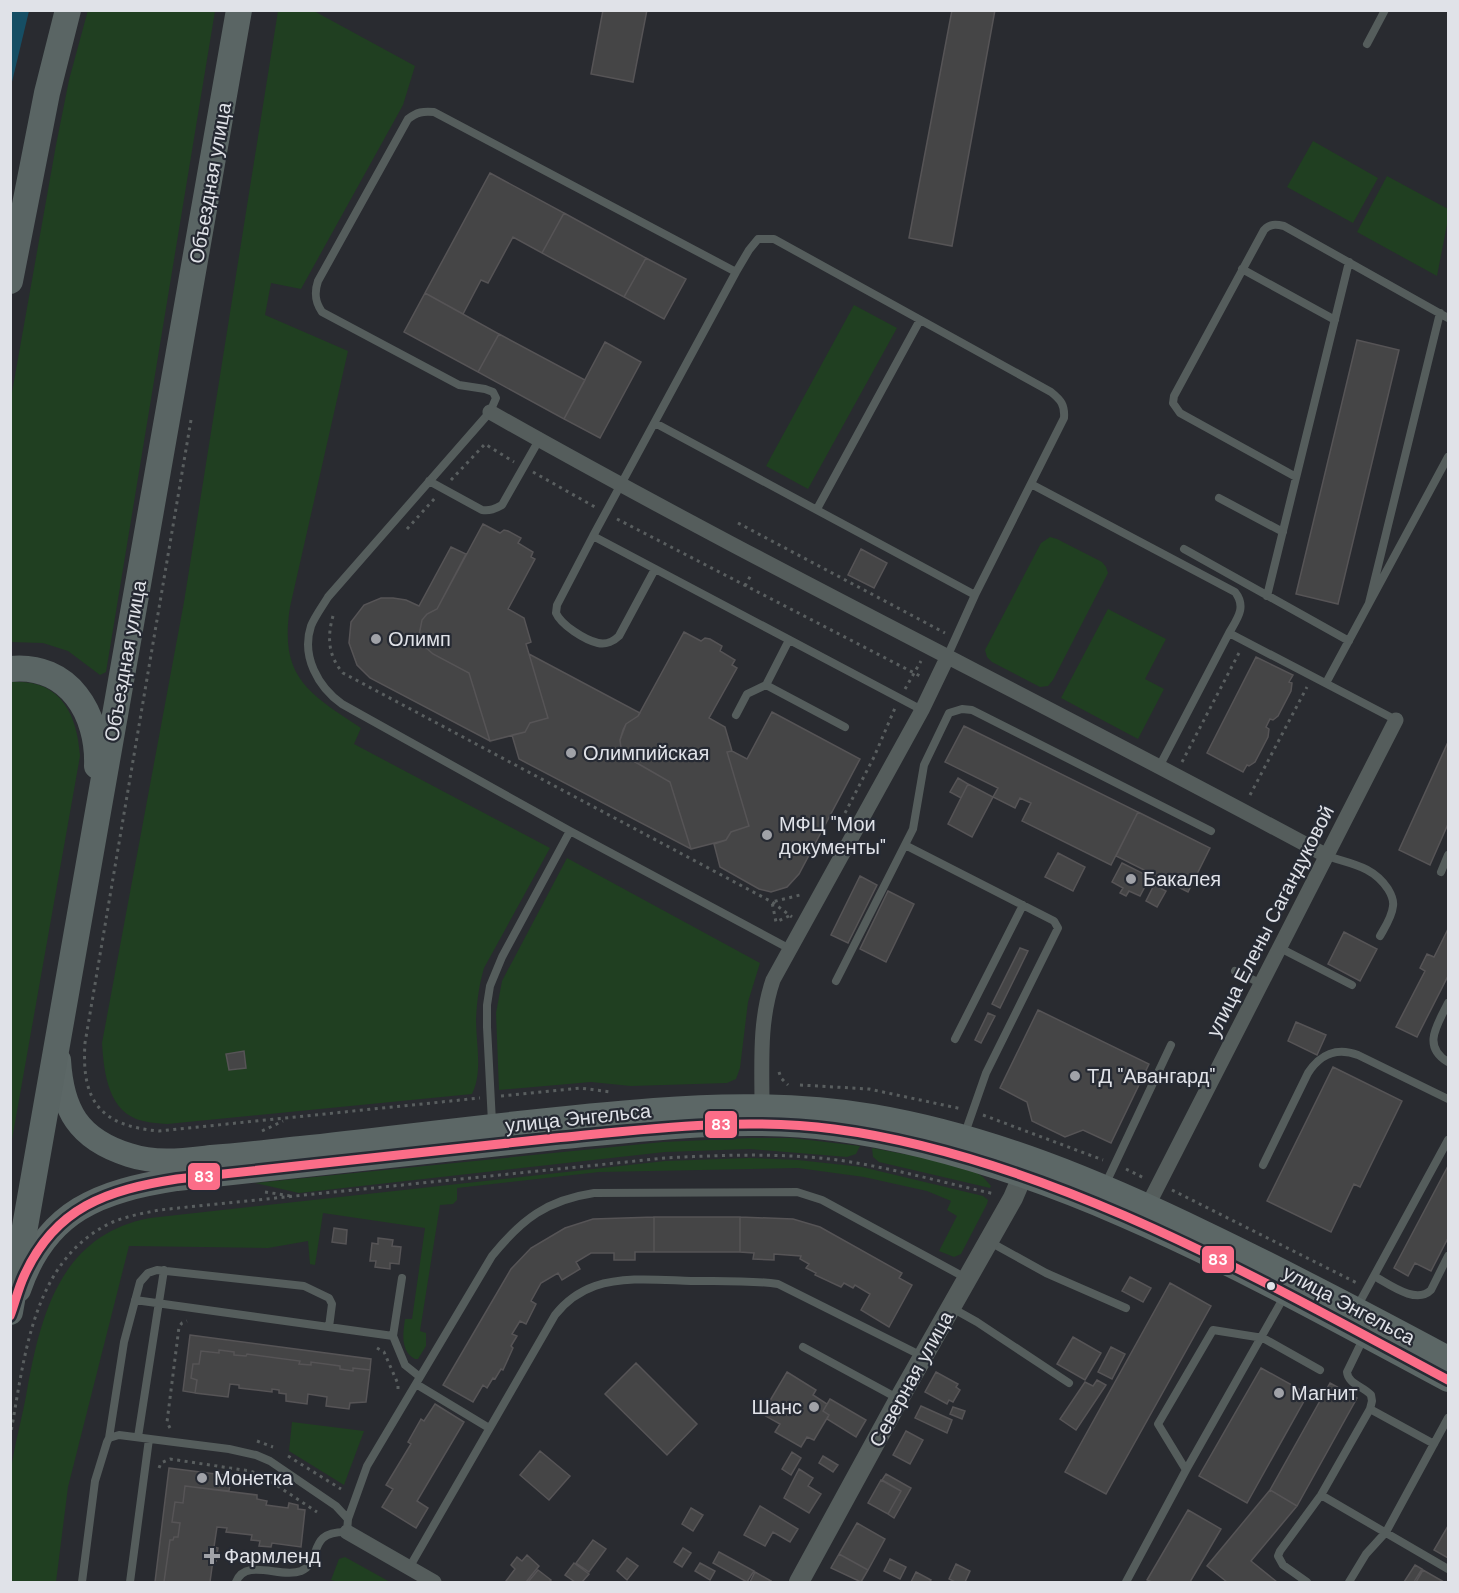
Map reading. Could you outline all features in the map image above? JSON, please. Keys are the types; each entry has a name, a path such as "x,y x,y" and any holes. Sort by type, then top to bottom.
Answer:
{"highway":[{"path":"10,281 47,93 68,10"},
{"name":"Объездная улица","path":"10,1314 239,10"},
{"path":"10,669 36,670 55,678 72,690 92,722 96,737 97,762 90,862"}],"main road":[{"name":"улица Энгельса","path":"58,1042 62,1092 74,1119 102,1143 132,1156 151,1160 186,1160 493,1135"},
{"name":"улица Энгельса","path":"10,1314 24,1277 49,1234 76,1211 113,1192 177,1179 493,1135 658,1109 762,1116 878,1136 958,1156 1026,1167"},
{"name":"улица Энгельса","path":"762,1116 834,1111 909,1123 964,1137 1026,1167 1143,1214 1291,1285 1356,1309 1449,1358"},
{"name":"улица Энгельса","path":"1291,1285 1365,1335 1449,1380"}],"street":[{"path":"490,412 621,486 929,649 1162,761 1327,856"},
{"path":"762,1116 763,1019 773,980 922,710 947,658"},
{"name":"улица Елены Сагандуковой","path":"1143,1214 1396,720"},
{"name":"Северная улица","path":"799,1582 898,1399 989,1241 1026,1167"},
{"path":"347,1526 434,1582"}],"lane":[{"path":"1367,44 1385,10"},
{"path":"736,272 434,112 425,111 408,119 318,281 315,297 322,312 459,385 485,389 493,392 496,398 490,412 328,597 314,619 309,641 310,654 316,675 327,691 342,704 570,831 790,949"},
{"path":"1296,477 1180,413 1173,403 1174,396 1264,230 1276,224 1284,226 1449,318"},
{"path":"655,569 619,636 614,641 598,643 564,625 556,613 557,605 593,536 736,272 758,239 774,239 1051,392 1060,400 1065,409 1064,418 975,595 947,658"},
{"path":"1267,596 1349,262"},
{"path":"1242,269 1335,320"},
{"path":"1369,603 1440,313"},
{"path":"817,509 920,320"},
{"path":"655,423 975,595"},
{"path":"429,482 482,510 496,509 502,504 539,440"},
{"path":"1326,683 1449,456"},
{"path":"1031,484 1234,592 1242,604 1241,611 1162,761"},
{"path":"1219,498 1283,532"},
{"path":"593,536 922,710"},
{"path":"1184,549 1349,641"},
{"path":"1229,633 1396,720"},
{"path":"736,715 747,694 766,685 789,640"},
{"path":"766,685 845,727"},
{"path":"836,981 905,845 916,818 921,776 927,756 949,713 962,709 972,710 1211,831"},
{"path":"493,1135 487,1027 490,986 502,957 570,831"},
{"path":"905,845 1054,921 1058,927 986,1073 964,1137"},
{"path":"1327,856 1367,868 1380,878 1392,895 1394,904 1391,915 1380,936"},
{"path":"1441,872 1448,858"},
{"path":"955,1039 1023,905"},
{"path":"1280,948 1352,985"},
{"path":"1235,971 1262,984"},
{"path":"1449,1002 1432,1038 1435,1049 1442,1058 1449,1062"},
{"path":"1100,1195 1171,1045"},
{"path":"1263,1165 1308,1073 1313,1065 1329,1053 1348,1051 1359,1055 1449,1099"},
{"path":"1356,1309 1449,1140"},
{"path":"347,1526 367,1467 492,1256 506,1238 534,1213 572,1196 594,1192 797,1192 822,1200 967,1279"},
{"path":"989,1241 1046,1273 1126,1308"},
{"path":"1374,1276 1412,1295 1420,1296 1431,1290 1449,1256"},
{"path":"138,1437 164,1270"},
{"path":"82,1582 95,1481 109,1438 124,1342 140,1282 148,1273 164,1270 304,1286 329,1298 332,1304 329,1328"},
{"path":"402,1278 393,1336 405,1365 418,1381 489,1428"},
{"path":"409,1568 555,1315 572,1297 584,1290 606,1283 639,1280 778,1284 923,1356"},
{"path":"1126,1582 1186,1470 1263,1338 1291,1285"},
{"path":"135,1300 393,1336"},
{"path":"951,1307 1069,1383"},
{"path":"1186,1470 1158,1425 1213,1330 1263,1338 1320,1370"},
{"path":"1307,1582 1283,1565 1278,1556 1322,1495 1370,1409 1371,1395 1347,1377 1347,1372 1365,1335"},
{"path":"803,1347 898,1399"},
{"path":"1370,1409 1434,1444"},
{"path":"1349,1582 1366,1554 1386,1532 1449,1418"},
{"path":"109,1438 118,1435 138,1437 229,1449 256,1455 270,1461 336,1506 347,1526"},
{"path":"130,1582 149,1439"},
{"path":"1322,1495 1449,1569"},
{"path":"236,1582 239,1575 246,1571 286,1573 303,1570 308,1566 323,1537 347,1526"}],"path":[{"path":"191,419 85,1044 85,1070 93,1098 105,1115 122,1125 147,1130 174,1131 580,1088 621,1093"},
{"path":"738,523 942,629 953,642"},
{"path":"843,816 874,757 900,699 942,629"},
{"path":"1162,761 1181,764 1241,650"},
{"path":"1242,796 1251,794 1309,683"},
{"path":"790,915 776,922 772,902 800,895 795,905"},
{"path":"10,1437 30,1334 50,1282 62,1263 88,1237 104,1227 138,1214 653,1159 715,1155 800,1157 841,1161 912,1174 993,1193"},
{"path":"174,1429 170,1428 167,1422 179,1327 186,1321 198,1323"},
{"path":"375,1347 384,1352 398,1389"},
{"path":"248,1439 270,1445 341,1489"},
{"path":"158,1479 161,1463 170,1458 239,1468 261,1475 316,1512"}],"green space":[{"path":"88,10 215,11 106,672 100,675 68,651 43,643 10,642 11,398 56,145 69,80"},
{"path":"278,11 314,11 415,66 403,105 301,289 271,283 265,315 348,351 290,607 289,651 294,667 312,693 361,728 354,744 550,848 484,968 476,1019 477,1077 472,1094 167,1124 152,1123 131,1117 115,1101 104,1067 102,1043 184,602"},
{"path":"1313,141 1378,178 1353,223 1287,187"},
{"path":"1387,176 1448,209 1437,276 1357,232"},
{"path":"854,305 897,328 808,489 766,466"},
{"path":"1050,537 1102,562 1108,573 1053,680 1048,686 1040,687 992,662 985,650 1041,543"},
{"path":"1108,609 1166,639 1145,679 1164,689 1138,739 1061,698"},
{"path":"11,682 42,686 63,702 75,726 80,756 11,1145"},
{"path":"567,858 760,963 748,1002 740,1068 736,1079 727,1083 631,1086 591,1082 499,1090 496,1013 502,981"},
{"path":"792,1138 860,1146 856,1154 847,1157 750,1149 665,1152 299,1193 255,1183 663,1142"},
{"path":"872,1148 925,1158 977,1173 991,1186 990,1188 879,1162 873,1157"},
{"path":"749,1158 798,1160 862,1167 983,1196 988,1200 961,1254 954,1257 939,1251 957,1216 947,1210 951,1201 927,1191 864,1177 798,1168 599,1172 457,1188 457,1200 453,1204 440,1205 420,1331 426,1333 426,1346 418,1359 410,1356 405,1347 404,1330 405,1319 412,1319 425,1228 323,1213 315,1265 310,1264 308,1241 268,1248 129,1246 68,1487 56,1582 11,1582 11,1470 38,1337 47,1309 74,1261 94,1242 119,1227 150,1218 665,1161"},
{"path":"292,1422 364,1431 344,1485 289,1451"},
{"path":"345,1557 390,1582 331,1580 339,1559"}],"water":[{"path":"10,11 29,11 11,86"}],"building":[{"path":"603,10 647,10 633,82 591,74"},
{"path":"952,10 995,10 952,246 909,238"},
{"path":"490,173 564,213 542,253 513,237 488,283 481,280 463,314 425,293"},
{"path":"564,213 646,258 624,297 542,253"},
{"path":"646,258 686,279 664,319 624,297"},
{"path":"425,293 499,334 478,372 404,332"},
{"path":"499,334 585,380 564,419 478,372"},
{"path":"1357,340 1399,350 1338,604 1296,594"},
{"path":"605,342 641,362 600,438 564,419"},
{"path":"483,524 500,533 504,530 521,538 518,543 533,552 531,557 535,559 508,609 524,618 531,642 526,644 548,718 530,723 525,732 490,741 469,673 433,654 423,645 419,635 422,620 427,614 437,609"},
{"path":"451,547 466,554 437,609 427,614 422,620 419,635 423,645 433,654 469,673 490,741 370,678 357,665 349,643 351,622 364,605 381,598 393,598 406,600 419,606"},
{"path":"861,549 887,563 874,588 848,575"},
{"path":"684,632 701,641 705,638 710,639 722,646 720,651 735,660 732,665 737,668 709,718 725,727 732,751 727,752 749,826 731,832 726,840 691,849 670,782 628,758 621,748 620,740 626,724 638,716"},
{"name":"Олимпийская","path":"529,654 640,713 626,724 620,740 621,748 632,760 670,782 691,849 519,759 512,735 525,732 530,723 548,718"},
{"path":"1256,657 1293,675 1289,682 1292,683 1291,691 1278,716 1273,720 1270,719 1266,727 1269,729 1268,737 1255,762 1247,765 1243,772 1207,753"},
{"path":"772,712 860,759 799,874 787,887 771,892 759,889 720,867 714,844 726,840 731,832 749,826 727,752 732,751 747,759"},
{"path":"964,726 1138,812 1111,865 1022,821 1031,803 1020,798 1015,808 993,797 998,788 945,762"},
{"path":"1448,742 1448,824 1430,865 1399,850"},
{"path":"958,778 968,784 961,798 950,792"},
{"path":"968,784 993,797 972,837 948,824"},
{"path":"1138,812 1210,848 1188,892 1116,856"},
{"path":"1058,853 1085,867 1073,891 1045,877"},
{"name":"Бакалея","path":"1122,863 1150,877 1140,896 1129,891 1126,896 1120,893 1123,888 1112,882"},
{"path":"860,876 877,885 848,943 831,935"},
{"path":"1154,885 1166,891 1157,907 1146,901"},
{"path":"888,891 914,904 886,962 860,949"},
{"path":"1448,929 1448,976 1417,1037 1396,1027 1425,971 1420,968 1427,954 1434,957"},
{"path":"1344,932 1377,949 1360,981 1328,964"},
{"path":"1020,948 1028,951 1000,1008 992,1004"},
{"name":"ТД \"Авангард\"","path":"1038,1010 1149,1064 1111,1143 1083,1130 1065,1137 1032,1121 1027,1102 1000,1088"},
{"path":"988,1013 995,1016 981,1043 975,1040"},
{"path":"1296,1022 1326,1035 1317,1055 1288,1041"},
{"path":"244,1051 246,1068 229,1070 226,1054"},
{"path":"1333,1067 1402,1101 1360,1187 1354,1184 1331,1232 1267,1201"},
{"path":"1448,1166 1448,1238 1431,1271 1415,1263 1408,1276 1394,1268"},
{"path":"654,1217 740,1217 740,1252 654,1252"},
{"path":"654,1217 654,1252 635,1252 635,1260 614,1260 614,1253 591,1253 576,1262 580,1269 562,1280 558,1273 541,1283 531,1301 536,1304 526,1324 520,1321 512,1334 517,1336 503,1370 501,1369 495,1379 493,1378 487,1388 483,1385 473,1402 443,1385 511,1269 531,1248 565,1228 593,1219"},
{"path":"740,1217 793,1219 820,1227 902,1273 899,1278 912,1285 889,1327 861,1310 870,1294 855,1285 853,1288 844,1283 841,1287 815,1275 816,1273 806,1268 809,1264 800,1259 801,1256 774,1254 774,1260 753,1259 754,1253 740,1252"},
{"path":"334,1228 347,1230 346,1244 332,1242"},
{"path":"378,1238 393,1240 392,1246 401,1247 399,1264 390,1263 390,1269 375,1267 376,1261 370,1261 372,1243 378,1244"},
{"path":"1130,1277 1151,1288 1143,1302 1122,1291"},
{"path":"1170,1283 1211,1306 1106,1494 1065,1472"},
{"path":"190,1335 371,1359 370,1370 353,1368 353,1371 340,1369 340,1366 311,1362 311,1365 299,1364 300,1361 247,1354 246,1356 234,1355 234,1352 219,1350 219,1353 201,1351 199,1364 193,1364 191,1378 197,1380 195,1393 183,1391"},
{"path":"1073,1337 1101,1353 1085,1380 1057,1364"},
{"path":"1111,1347 1125,1354 1112,1379 1098,1372"},
{"path":"219,1350 234,1352 234,1355 246,1356 247,1354 300,1361 299,1364 311,1365 311,1362 340,1366 340,1369 353,1371 353,1368 370,1370 366,1402 350,1403 349,1409 326,1406 327,1397 308,1394 307,1404 286,1401 286,1394 279,1393 279,1390 272,1389 272,1392 239,1388 239,1385 230,1384 228,1397 195,1393 197,1380 191,1378 193,1364 199,1364 201,1351 219,1353"},
{"path":"636,1363 697,1424 667,1455 605,1394"},
{"path":"1261,1368 1308,1394 1247,1503 1199,1476"},
{"path":"787,1372 816,1390 813,1395 827,1404 823,1411 829,1415 814,1440 807,1437 801,1447 775,1432 780,1424 762,1414"},
{"path":"936,1372 958,1384 956,1387 960,1390 953,1402 949,1400 947,1404 925,1392"},
{"path":"1097,1380 1106,1385 1076,1430 1060,1419 1085,1382 1093,1386"},
{"path":"1330,1383 1357,1398 1297,1506 1270,1490"},
{"path":"830,1399 866,1420 856,1437 827,1419 829,1415 823,1411"},
{"path":"435,1404 464,1422 417,1501 428,1508 416,1528 382,1507 393,1489 386,1485 411,1444 408,1442 421,1419 424,1421"},
{"path":"921,1406 952,1420 947,1433 915,1418"},
{"path":"953,1407 965,1411 962,1419 950,1414"},
{"path":"906,1431 923,1440 910,1464 893,1455"},
{"path":"540,1451 570,1476 549,1500 520,1475"},
{"path":"792,1452 801,1458 791,1475 782,1469"},
{"path":"823,1456 838,1465 833,1472 819,1463"},
{"path":"169,1468 231,1476 229,1491 185,1486 183,1503 175,1502 172,1522 180,1523 178,1537 170,1540 164,1582 155,1582"},
{"path":"799,1469 813,1478 808,1486 821,1494 809,1513 784,1498"},
{"path":"886,1474 911,1488 894,1518 888,1514 901,1491 882,1480"},
{"path":"881,1480 901,1491 888,1514 868,1503"},
{"path":"185,1486 257,1495 257,1499 267,1501 266,1505 288,1508 289,1503 298,1505 298,1509 305,1510 301,1547 272,1543 271,1547 259,1546 260,1541 251,1540 252,1535 226,1532 227,1528 217,1527 214,1547 218,1548 216,1561 213,1560 210,1582 164,1582 170,1540 178,1537 180,1523 172,1522 175,1502 183,1503"},
{"path":"1270,1490 1297,1506 1251,1561 1277,1582 1227,1582 1207,1566"},
{"path":"760,1506 798,1529 790,1542 773,1532 765,1546 744,1535"},
{"path":"691,1508 703,1515 693,1531 682,1524"},
{"path":"1188,1510 1221,1529 1190,1582 1147,1580"},
{"path":"857,1523 885,1539 868,1570 839,1554"},
{"path":"1448,1526 1448,1558 1434,1550"},
{"path":"593,1540 606,1549 589,1572 576,1563"},
{"path":"683,1548 691,1553 682,1567 674,1562"},
{"path":"719,1552 754,1571 747,1582 713,1563"},
{"path":"839,1554 868,1570 861,1582 831,1568"},
{"path":"527,1555 539,1566 526,1582 506,1581 515,1569 511,1565 517,1557 522,1561"},
{"path":"627,1558 638,1566 627,1580 617,1571"},
{"path":"890,1559 906,1567 900,1579 884,1571"},
{"path":"574,1563 589,1574 582,1582 575,1582 565,1575"},
{"path":"700,1563 715,1571 710,1580 695,1571"},
{"path":"956,1564 970,1571 965,1582 955,1582 949,1579"},
{"path":"1415,1565 1422,1569 1414,1582 1404,1582"},
{"path":"538,1570 551,1580 549,1582 528,1582"},
{"path":"1423,1570 1444,1582 1416,1582"},
{"path":"755,1572 771,1581 750,1582"},
{"path":"916,1572 931,1580 911,1582"}],"transit line":[{"name":"83","path":"10,1316 24,1276 51,1233 86,1206 128,1189 177,1179 624,1131 765,1124 834,1129 914,1144 994,1166 1073,1194 1228,1264 1448,1380"}],"place":[{"name":"Олимп","path":"376,639"},
{"name":"Олимпийская","path":"571,753"},
{"name":"МФЦ \"Мои документы\"","path":"767,835"},
{"name":"Бакалея","path":"1131,879"},
{"name":"ТД \"Авангард\"","path":"1075,1076"},
{"name":"Магнит","path":"1279,1393"},
{"name":"Шанс","path":"814,1407"},
{"name":"Монетка","path":"202,1478"},
{"name":"Фармленд","path":"212,1556"}]}
